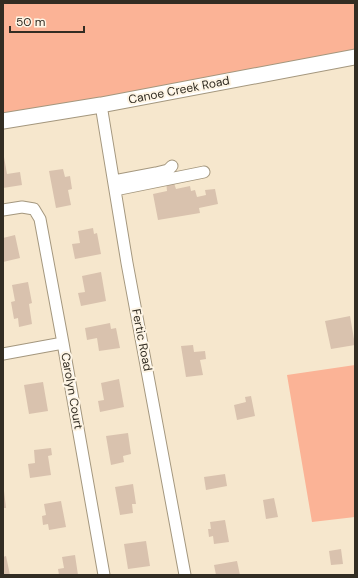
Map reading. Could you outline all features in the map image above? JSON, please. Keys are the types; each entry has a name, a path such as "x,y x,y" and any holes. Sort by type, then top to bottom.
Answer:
{"main road":[{"name":"Canoe Creek Road","path":"3,122 355,57"}],"street":[{"name":"Fertic Road","path":"101,105 127,263 185,575"},
{"path":"114,185 168,170 172,166"},
{"path":"114,185 204,172"},
{"name":"Carolyn Court","path":"3,210 22,207 34,210 40,219 104,575"},
{"path":"3,354 63,343"}],"shaded area":[{"path":"3,3 355,3 355,52 3,116"},
{"path":"355,365 355,517 312,522 287,375"}],"building":[{"path":"3,157 7,174 20,172 22,185 3,188"},
{"path":"63,169 65,177 70,176 72,189 68,190 71,205 56,208 49,171"},
{"path":"173,180 176,189 190,186 191,191 195,190 197,197 206,195 205,190 215,189 218,204 199,208 200,213 158,220 153,194 167,191 166,181"},
{"path":"93,228 94,234 97,233 101,254 75,259 72,244 80,243 78,231"},
{"path":"15,235 20,258 3,262 3,238"},
{"path":"101,272 106,301 81,306 78,293 85,292 82,276"},
{"path":"28,282 32,303 29,304 32,324 19,327 18,318 14,319 11,302 15,301 12,285"},
{"path":"350,316 355,345 331,349 325,321"},
{"path":"110,323 111,329 116,328 120,348 99,351 97,338 87,340 85,328"},
{"path":"193,345 194,352 205,351 206,359 200,360 203,375 186,377 181,346"},
{"path":"119,379 124,407 100,412 98,401 104,400 101,383"},
{"path":"43,382 48,411 29,414 24,385"},
{"path":"251,396 255,416 237,420 234,405 246,402 245,397"},
{"path":"128,433 131,454 123,456 124,462 111,465 106,436"},
{"path":"51,448 52,455 48,456 51,475 30,478 28,464 35,463 34,450"},
{"path":"225,474 227,486 206,490 204,477"},
{"path":"133,484 136,504 132,504 133,513 120,515 115,487"},
{"path":"4,491 6,508 3,508"},
{"path":"274,498 278,517 266,519 263,500"},
{"path":"61,501 66,527 49,530 48,524 43,525 42,516 46,515 44,504"},
{"path":"225,520 229,542 214,544 213,536 209,537 208,529 211,529 210,522"},
{"path":"146,541 150,566 128,569 124,544"},
{"path":"341,549 343,564 331,565 329,551"},
{"path":"75,555 78,575 59,575 58,569 64,568 62,557"},
{"path":"6,556 10,575 3,575 3,557"},
{"path":"237,561 240,575 216,575 214,565"}]}
